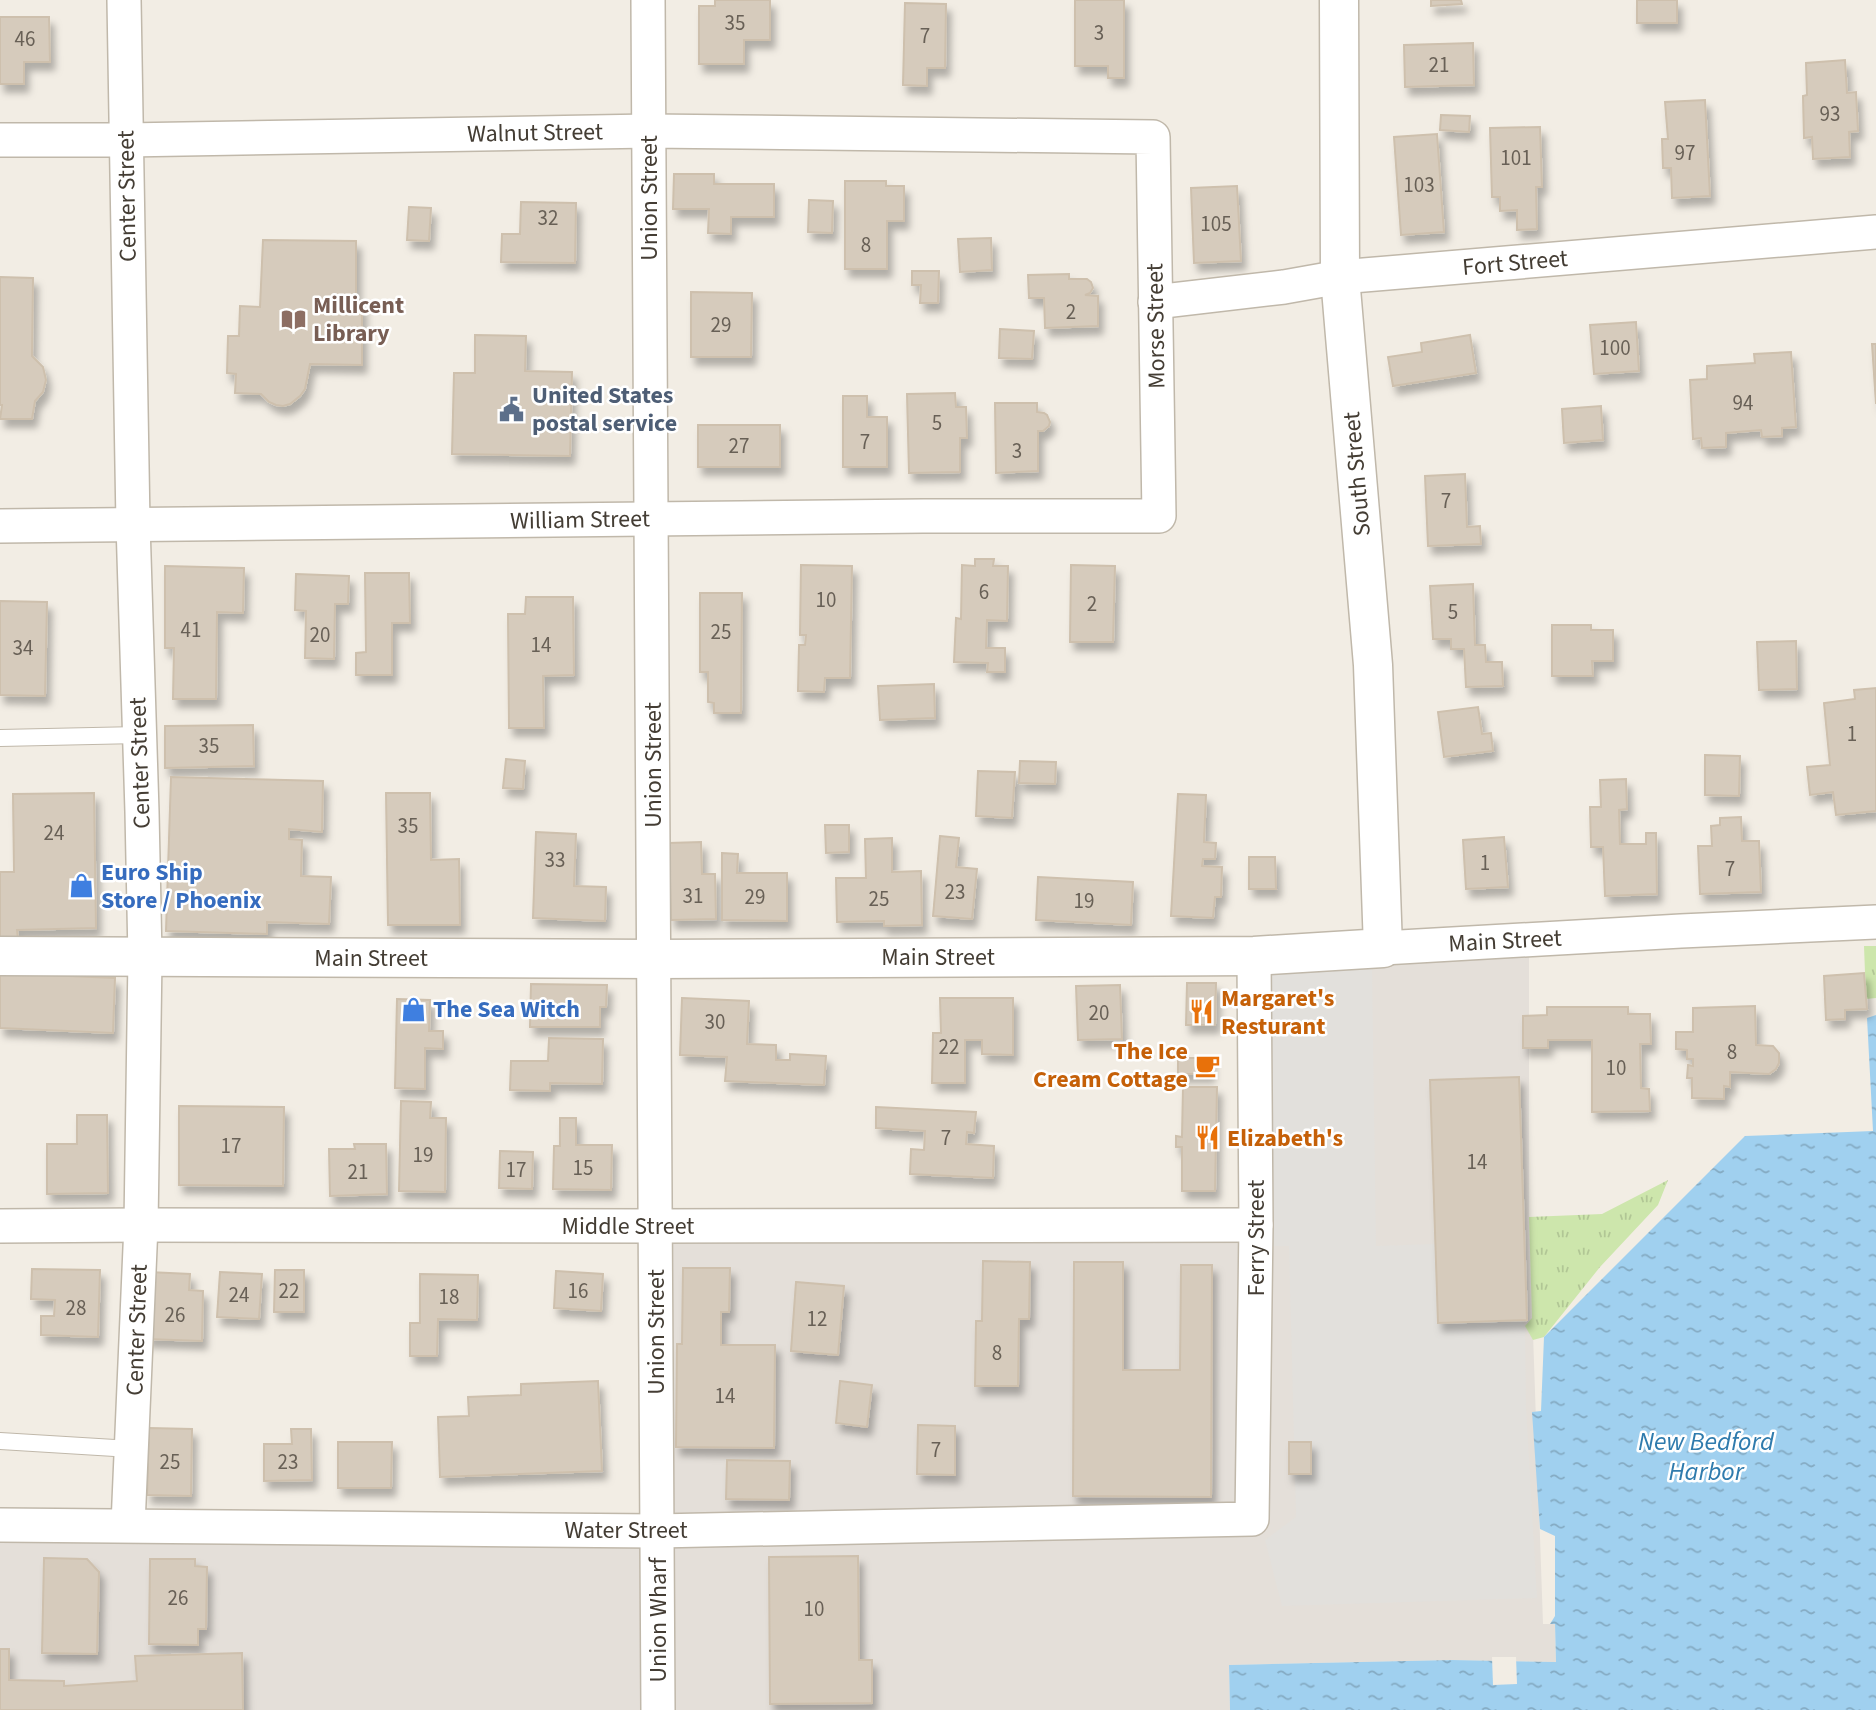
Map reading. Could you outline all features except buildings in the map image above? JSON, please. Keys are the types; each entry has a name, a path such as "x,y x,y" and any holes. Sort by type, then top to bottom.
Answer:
{"street":[{"name":"Center Street","path":"124,0 132,524 145,957 141,1225 128,1525"},
{"name":"Union Street","path":"648,0 657,1531"},
{"name":"South Street","path":"1339,0 1340,277 1373,665 1383,948"},
{"name":"Walnut Street","path":"0,140 649,131 1153,136"},
{"name":"Morse Street","path":"1153,136 1159,516"},
{"name":"Fort Street","path":"1155,302 1284,287 1340,277 1876,232"},
{"name":"William Street","path":"0,526 1159,516"},
{"name":"Main Street","path":"0,956 1254,956 1668,931 1876,922"},
{"name":"Ferry Street","path":"1252,1519 1256,1225 1254,956"},
{"name":"Middle Street","path":"0,1227 1256,1225"},
{"name":"Water Street","path":"0,1525 657,1531 1252,1519"},
{"name":"Union Wharf","path":"657,1531 658,1710"}],"lane":[{"path":"0,738 139,735"},
{"path":"0,1441 131,1449"}],"shaded area":[{"path":"1529,939 1529,1217 1543,1624 1555,1624 1556,1662 1452,1660 1229,1665 1230,1710 0,1710 0,1525 657,1531 656,1226 1256,1225 1254,956"},
{"path":"1372,967 1376,1246 1435,1244 1438,1323 1521,1320 1525,1326 1526,1407 1537,1598 1282,1606 1265,1540 1296,1517 1289,1246 1270,1246 1269,970"}],"green space":[{"path":"1864,946 1876,946 1876,998 1866,999"},
{"path":"1668,1180 1658,1205 1600,1267 1544,1337 1533,1340 1525,1326 1532,1318 1529,1217 1602,1214"}],"water":[{"name":"New Bedford Harbor","path":"1876,1015 1876,1710 1230,1710 1229,1665 1452,1660 1556,1662 1555,1624 1550,1624 1555,1616 1555,1536 1540,1529 1532,1412 1541,1411 1544,1337 1745,1136 1873,1131 1867,1018"}],"pier":[{"path":"1492,1657 1516,1657 1517,1684 1493,1685"}],"place":[{"name":"Millicent Library","path":"293,319"},
{"name":"United States postal service","path":"512,409"},
{"name":"Euro Ship Store / Phoenix","path":"81,886"},
{"name":"The Sea Witch","path":"413,1009"},
{"name":"Margaret's Resturant","path":"1201,1012"},
{"name":"The Ice Cream Cottage","path":"1208,1065"},
{"name":"Elizabeth's","path":"1207,1138"}]}
